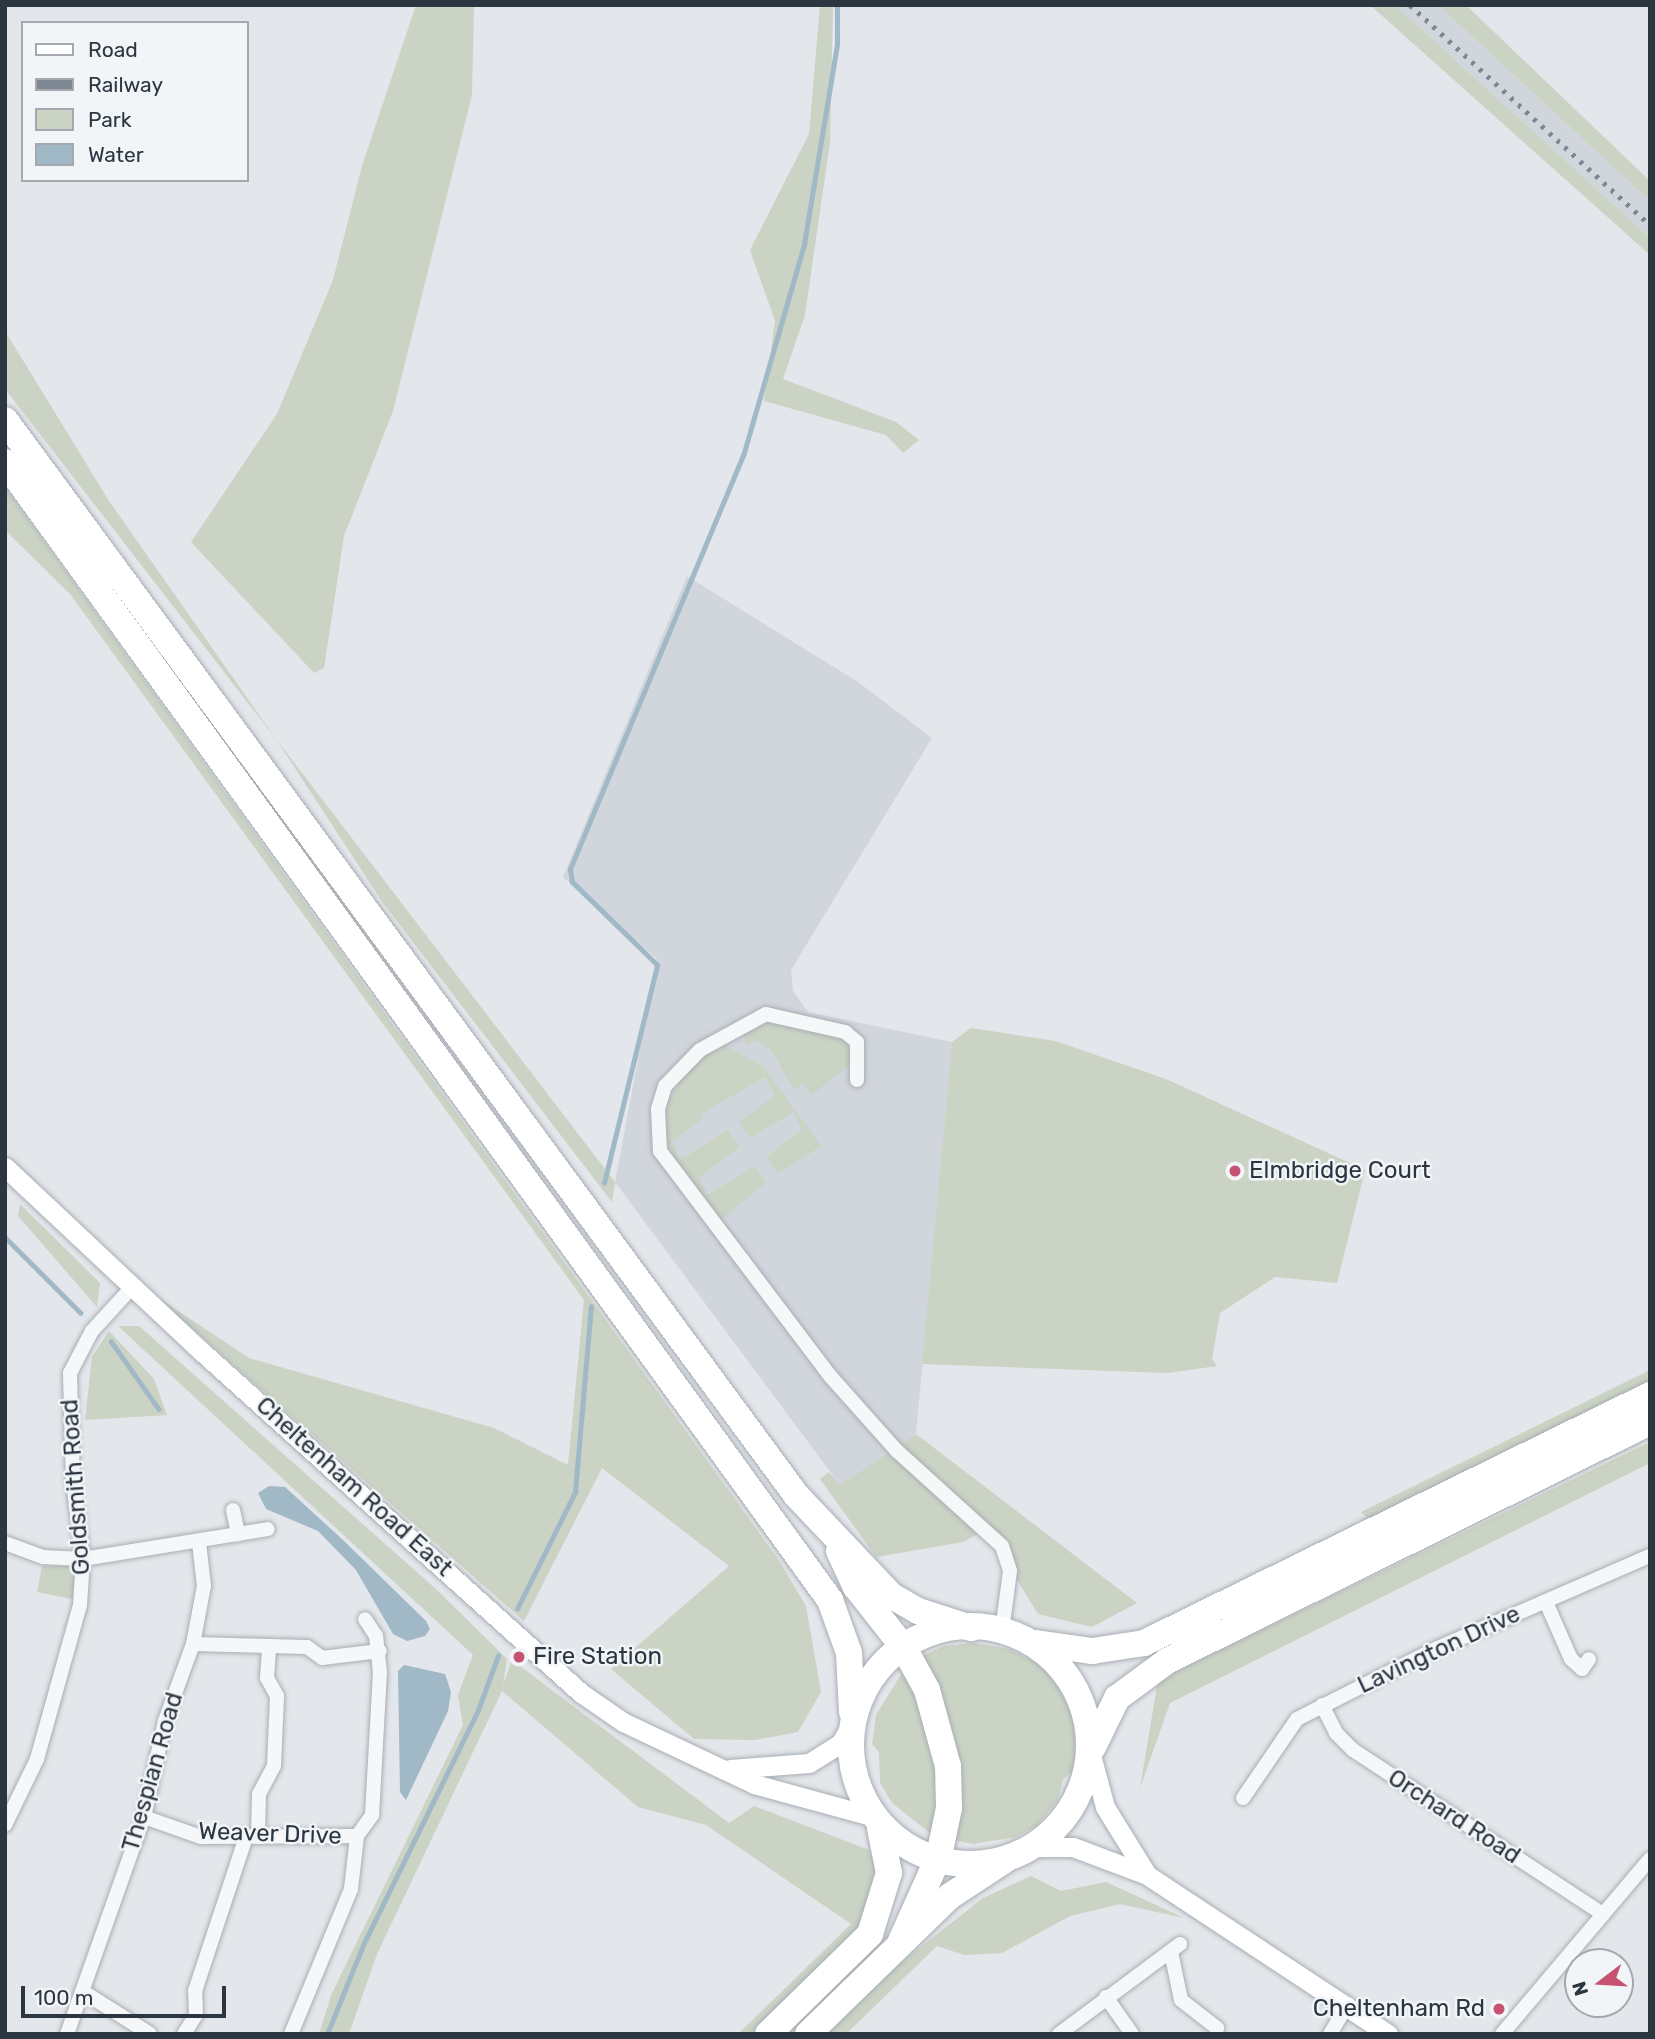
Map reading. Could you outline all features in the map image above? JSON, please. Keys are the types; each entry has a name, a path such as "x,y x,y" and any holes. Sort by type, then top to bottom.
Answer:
{"highway":[{"path":"5,420 477,1055 771,1464 830,1532 892,1596 918,1611 971,1628 1002,1631 1031,1642 1091,1651 1144,1643 1650,1395"},
{"path":"5,463 830,1600 849,1653 854,1779 875,1822 889,1874 870,1934 768,2034"},
{"path":"808,2034 950,1896 1007,1858 1032,1847 1076,1799 1092,1752 1117,1698 1167,1661 1650,1422"},
{"path":"830,1532 856,1587 904,1648 939,1720 948,1766 949,1808 939,1856 901,1941"},
{"path":"850,1721 880,1668 904,1648 971,1628"},
{"path":"1031,1642 1076,1688 1092,1752"},
{"path":"875,1822 939,1856 1007,1858"}],"main road":[{"name":"Cheltenham Road East","path":"5,1167 134,1285 201,1352 581,1693 655,1739 729,1769 754,1784 875,1822"},
{"name":"Cheltenham Road East","path":"729,1769 808,1763 840,1744 850,1721"},
{"path":"1092,1752 1104,1807 1147,1875"},
{"path":"1032,1847 1073,1847 1147,1875 1348,2004 1388,2034"}],"street":[{"path":"857,1080 857,1042 845,1032 766,1014 700,1050 665,1086 658,1109 660,1151 831,1377 896,1450 1002,1546 1010,1571 1002,1631"},
{"name":"Goldsmith Road","path":"5,1825 37,1759 80,1605 83,1559 73,1482 70,1373 92,1331 134,1285"},
{"path":"233,1510 238,1534"},
{"path":"5,1543 43,1557 83,1559 268,1530"},
{"name":"Thespian Road","path":"67,2034 144,1817 165,1721 193,1644 204,1586 199,1542"},
{"name":"Lavington Drive","path":"1243,1798 1288,1727 1322,1705 1650,1556"},
{"path":"1546,1602 1571,1659 1582,1669"},
{"path":"291,2034 351,1889 357,1836 372,1815 380,1651 365,1619"},
{"path":"193,1644 307,1647 322,1658 380,1651"},
{"path":"184,2034 196,2015 195,1991 252,1837 258,1794 274,1766 277,1696 267,1678 269,1648"},
{"name":"Orchard Road","path":"1322,1705 1336,1733 1353,1751 1602,1914"},
{"path":"1242,1771 1255,1779"},
{"name":"Weaver Drive","path":"144,1817 201,1837 357,1836"},
{"path":"1502,2034 1650,1859"},
{"path":"1059,2034 1175,1948 1181,2000 1217,2028"},
{"path":"82,1991 150,2034"},
{"path":"1106,1997 1132,2034"},
{"path":"1330,2034 1348,2004"}],"shaded area":[{"path":"1395,5 1438,5 1650,201 1650,238"},
{"path":"687,576 858,682 932,738 791,970 793,991 808,1012 952,1042 916,1434 840,1485 615,1182 657,959 563,877"}],"green space":[{"path":"416,5 474,5 472,95 393,411 344,536 324,668 314,673 191,542 277,414 333,280 362,166"},
{"path":"820,5 833,5 830,142 805,315 783,379 896,422 919,440 903,453 886,435 764,401 775,321 750,250 809,134"},
{"path":"1370,5 1395,5 1650,238 1650,255"},
{"path":"1438,5 1466,5 1650,181 1650,201"},
{"path":"5,331 109,501 276,739 5,389"},
{"path":"5,487 778,1559 806,1606 821,1692 798,1732 755,1740 694,1739 611,1669 729,1566 602,1468 524,1621 154,1295 249,1358 494,1428 568,1465 584,1300 70,594 5,530"},
{"path":"276,739 615,1182 612,1202 383,903"},
{"path":"765,1021 846,1039 853,1063 811,1095 803,1084 794,1090 772,1051 757,1041 746,1045 744,1033"},
{"path":"971,1028 1055,1041 1166,1079 1365,1170 1337,1283 1275,1277 1220,1313 1212,1359 1217,1366 1168,1373 922,1364 952,1042"},
{"path":"726,1046 763,1066 821,1146 778,1174 766,1157 802,1130 793,1112 751,1138 739,1122 775,1095 765,1077 701,1114 703,1118 672,1142 680,1160 727,1130 740,1147 699,1177 707,1195 755,1166 766,1182 720,1221 671,1155 666,1131 668,1103 683,1076 710,1050"},
{"path":"20,1204 100,1283 97,1307 18,1216"},
{"path":"118,1326 139,1326 437,1590 507,1659 503,1685 512,1660 729,1823 754,1806 869,1850 880,1880 862,1931 756,2034 738,2034 851,1924 706,1825 638,1807 502,1691 377,1954 349,2034 319,2034 332,1993 463,1725 458,1695 473,1655"},
{"path":"109,1331 154,1379 167,1415 85,1420 92,1357"},
{"path":"1650,1370 1650,1383 1371,1522 1361,1512"},
{"path":"916,1434 1137,1603 1092,1627 1038,1614 986,1529 963,1542 876,1557 820,1479 829,1472 840,1485"},
{"path":"1650,1442 1650,1463 1170,1703 1140,1788 1158,1680"},
{"path":"42,1566 75,1566 73,1599 37,1592"},
{"path":"975,1643 1009,1649 1043,1666 1072,1707 1079,1743 1076,1768 1063,1779 1058,1800 1037,1825 1016,1837 973,1844 954,1840 920,1657 944,1646"},
{"path":"905,1668 919,1694 940,1782 935,1837 892,1803 880,1783 879,1752 872,1744 876,1715"},
{"path":"1031,1876 1061,1891 1106,1882 1184,1918 1120,1904 1070,1916 1002,1953 964,1955 937,1946 846,2034 823,2034 894,1968 983,1898"}],"water":[{"path":"269,1486 285,1487 343,1540 426,1621 430,1629 425,1636 407,1641 393,1634 356,1570 318,1531 266,1509 258,1493"},
{"path":"404,1665 445,1674 451,1692 448,1711 406,1800 400,1792 398,1671"}],"waterway":[{"path":"604,1183 657,965 572,882 570,869 743,456 804,244 837,45 837,5"},
{"path":"5,1237 81,1313"},
{"path":"517,1609 575,1492 591,1307"},
{"path":"111,1341 159,1409"},
{"path":"327,2034 364,1943 478,1710 498,1656"}],"railway":[{"path":"1410,5 1650,225"}],"place":[{"name":"Elmbridge Court","path":"1235,1171"},
{"name":"Fire Station","path":"519,1657"},
{"name":"Cheltenham Rd","path":"1499,2009"}]}
